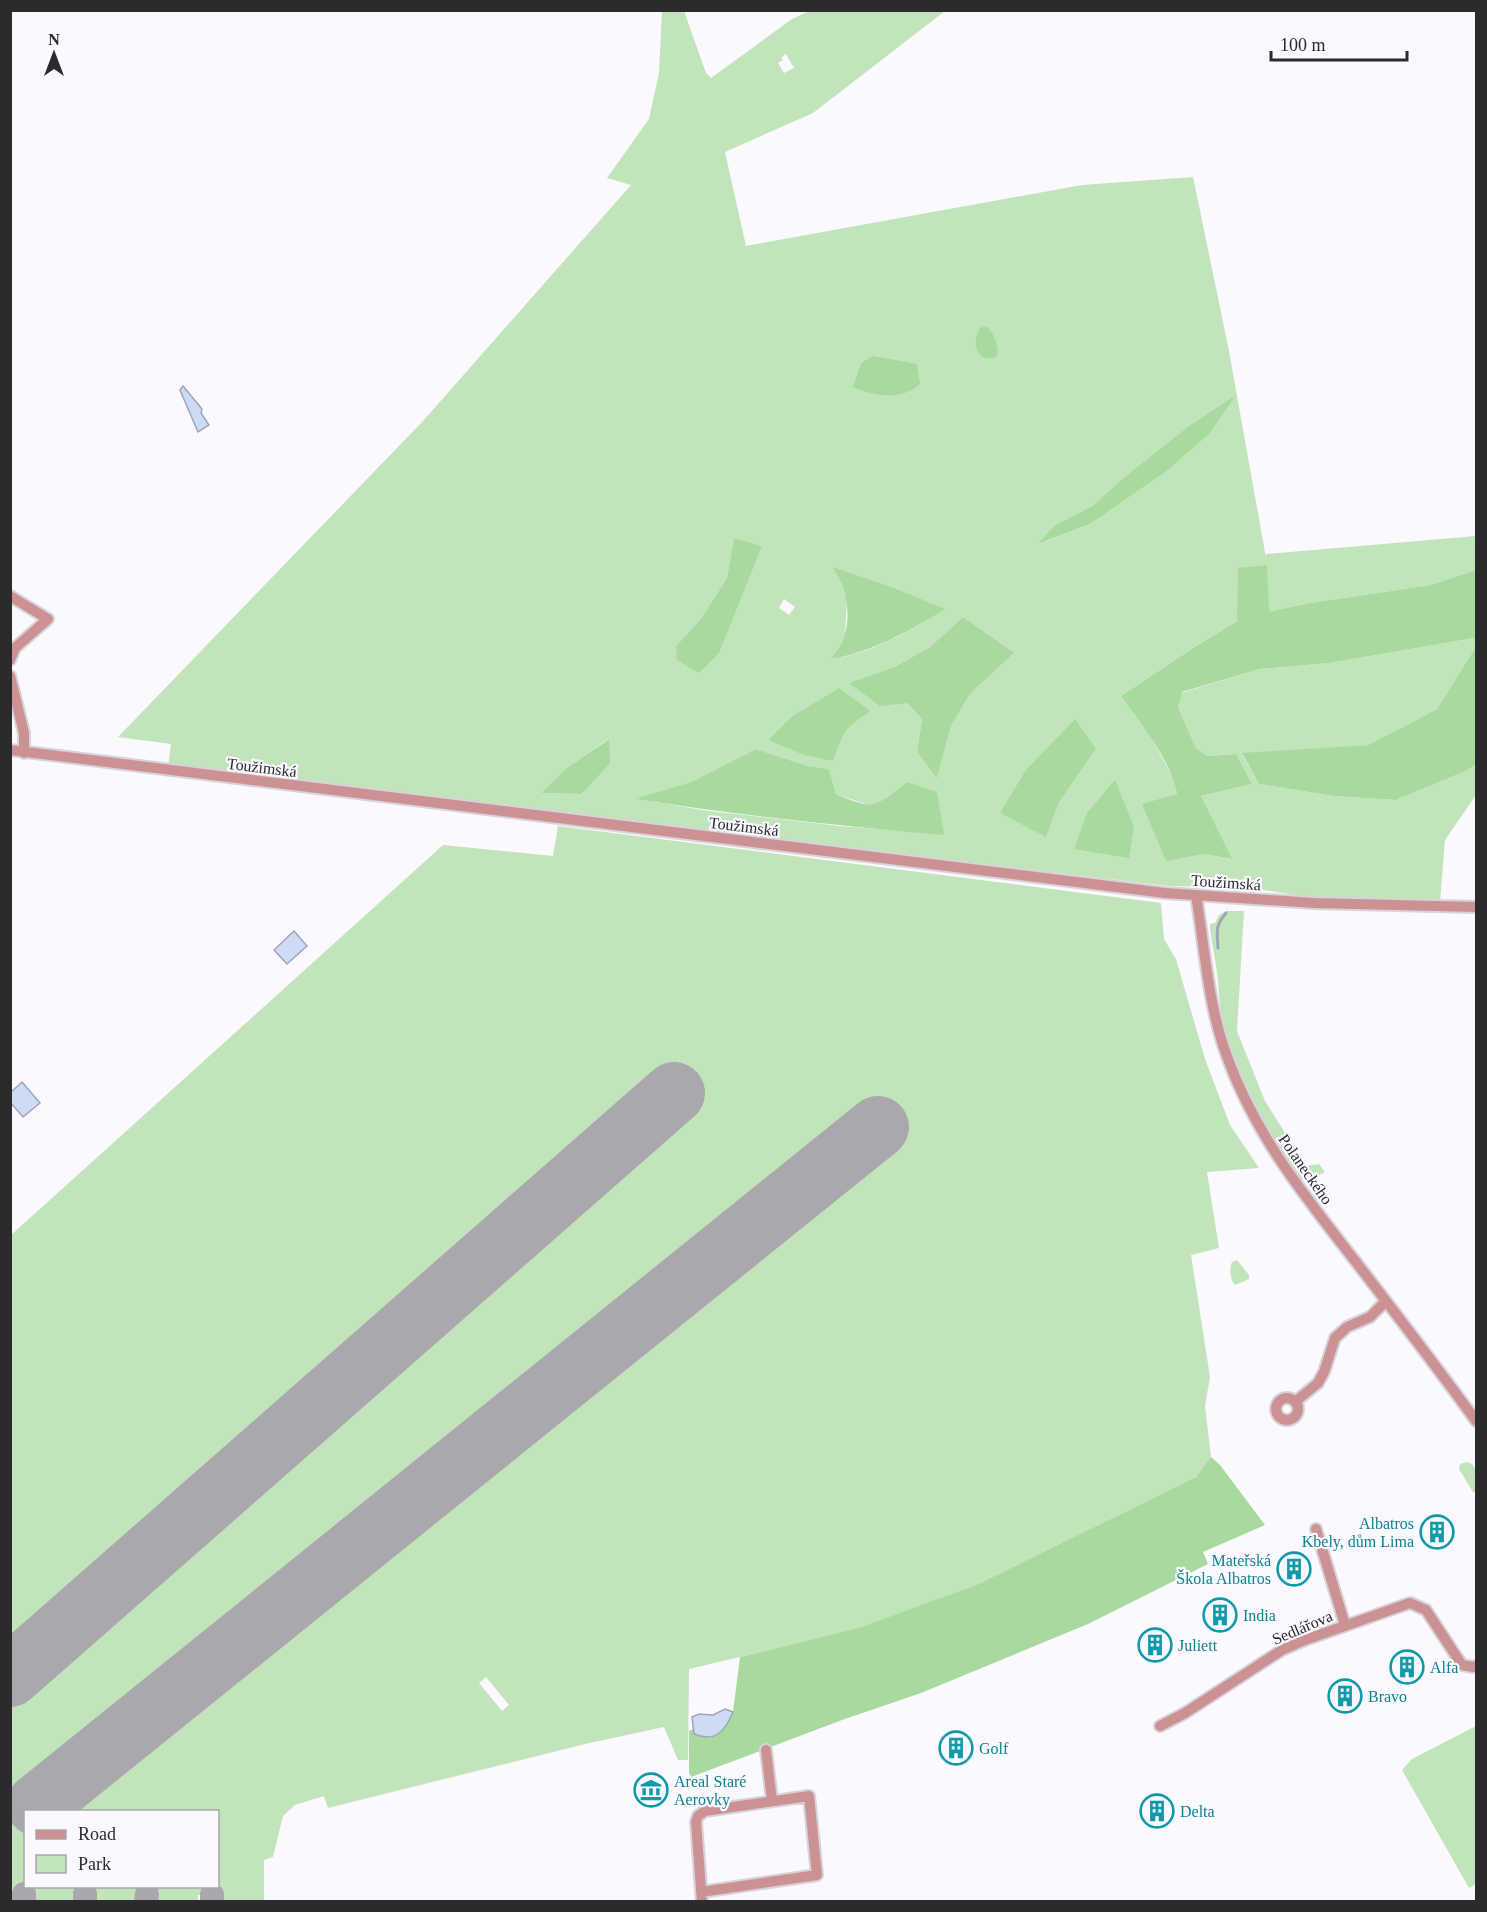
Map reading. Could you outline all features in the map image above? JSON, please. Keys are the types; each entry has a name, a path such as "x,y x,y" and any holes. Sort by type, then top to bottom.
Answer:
{"street":[{"path":"10,596 48,619 15,648 10,660"},
{"path":"10,676 24,733 24,753"},
{"name":"Toužimská","path":"10,750 1196,895 1314,903 1476,907"},
{"name":"Polaneckého","path":"1196,895 1211,996 1219,1030 1240,1090 1259,1127 1289,1174 1476,1421"},
{"path":"1295,1402 1318,1383 1335,1338 1347,1327 1370,1317 1386,1301"},
{"path":"1316,1529 1345,1625"},
{"name":"Sedlářova","path":"1160,1726 1185,1713 1282,1650 1345,1625 1410,1604 1426,1610 1462,1665 1476,1666"},
{"path":"766,1750 772,1802"},
{"path":"809,1796 817,1875 701,1897 696,1822 698,1815 705,1811 772,1802 809,1796"}],"green space":[{"path":"662,11 684,11 706,73 711,78 792,19 809,11 945,11 813,113 725,152 746,246 1082,185 1193,177 1229,351 1266,558 1266,554 1476,536 1476,570 1431,585 1310,603 1237,621 1121,696 1143,723 1175,781 1177,794 1203,854 1231,859 1201,796 1252,784 1236,754 1207,756 1196,748 1178,707 1181,693 1260,669 1330,663 1474,638 1475,648 1437,709 1368,745 1242,754 1259,784 1333,796 1396,800 1468,770 1476,764 1476,795 1445,840 1440,902 1315,898 1244,887 1169,886 168,767 171,744 118,737 423,421 631,185 607,178 649,119 659,73","holes":["786,54 794,68 784,73 778,63 783,60 781,58","1235,396 1211,432 1090,524 1039,544 1055,525 1094,505","734,539 762,546 738,601 676,646 700,620 727,578","833,568 895,588 944,609 876,647 832,659 845,636 847,601 839,577","784,599 795,607 789,615 779,608","963,617 1013,654 970,694 951,726 937,777 917,752 922,719 907,703 849,683 896,666 930,647","839,689 871,711 846,731 833,760 768,740 791,717","608,739 583,794 541,793 568,767","756,749 808,766 829,769 836,794 871,806 879,803 907,782 944,834 840,826 709,811 637,799 691,782","1096,749 1058,804 1010,817 1000,813"]},
{"path":"986,326 992,332 996,342 998,354 994,358 984,358 976,348 978,332 980,328"},
{"path":"873,356 917,364 920,384 905,393 896,395 870,393 853,387 861,363"},
{"path":"1236,395 1211,432 1169,469 1090,524 1038,544 1055,525 1094,505 1188,427"},
{"path":"734,538 762,546 719,653 699,673 677,660 676,646 700,620 727,578"},
{"path":"1267,565 1269,612 1310,603 1431,585 1476,570 1476,764 1468,770 1396,800 1333,796 1259,784 1242,753 1368,745 1437,709 1475,648 1474,638 1330,663 1260,669 1182,692 1178,707 1196,748 1207,756 1236,754 1252,784 1201,796 1232,859 1203,854 1166,861 1142,804 1177,794 1174,782 1154,743 1121,696 1237,621 1238,568"},
{"path":"832,567 895,588 945,609 890,640 861,652 831,659 841,644 847,625 844,590"},
{"path":"963,617 1014,653 970,694 951,726 937,778 917,752 922,719 907,703 880,706 849,683 896,666 930,647"},
{"path":"839,688 871,711 855,722 846,732 833,761 804,755 768,740 791,717"},
{"path":"1075,719 1096,749 1058,804 1046,837 1000,813 1026,770"},
{"path":"609,739 610,763 582,794 541,793 568,767"},
{"path":"756,749 808,766 829,769 836,794 859,803 874,804 881,801 907,782 937,792 944,835 790,820 635,799 691,782"},
{"path":"1115,780 1134,827 1129,858 1074,849 1087,813"},
{"path":"558,826 1161,903 1164,939 1176,959 1205,1059 1230,1125 1259,1168 1207,1172 1219,1248 1191,1255 1210,1377 1205,1406 1211,1457 1196,1477 976,1585 858,1629 689,1669 688,1760 678,1760 664,1727 585,1744 328,1808 324,1796 295,1805 283,1816 273,1857 264,1860 264,1901 204,1901 203,1895 198,1895 198,1902 11,1901 10,1236 443,845 553,856","holes":["486,1677 509,1705 502,1711 479,1683"]},
{"path":"1226,911 1244,911 1237,1031 1265,1101 1306,1166 1319,1164 1325,1172 1307,1181 1301,1179 1264,1123 1243,1082 1227,1040 1210,930 1210,924 1215,923 1219,915"},
{"path":"1237,1260 1249,1275 1249,1279 1235,1285 1230,1267 1232,1262"},
{"path":"1211,1457 1220,1465 1265,1525 1203,1552 1208,1564 1088,1624 921,1693 691,1777 689,1773 689,1731 693,1729 695,1735 710,1738 728,1722 733,1712 740,1657 859,1628 976,1585 1196,1477"},
{"path":"1467,1462 1472,1464 1476,1470 1476,1492 1473,1492 1459,1469 1460,1464"},
{"path":"1476,1726 1476,1884 1469,1888 1402,1770 1412,1759"}],"water":[{"path":"183,386 202,409 201,413 209,425 198,432 180,390"},
{"path":"294,931 307,946 287,964 274,950"},
{"path":"22,1082 40,1103 23,1117 10,1102 11,1092"},
{"path":"725,1709 733,1712 723,1730 708,1737 694,1734 692,1717 699,1714 713,1715"}],"waterway":[{"path":"1218,948 1218,929 1226,913"}],"taxiway":[{"path":"24,1894 24,1902"},
{"path":"85,1894 85,1902"},
{"path":"146,1902 147,1894"},
{"path":"212,1895 212,1902"}],"runway":[{"path":"10,1676 674,1093"},
{"path":"37,1805 878,1127"}],"place":[{"name":"Albatros Kbely, dům Lima","path":"1437,1532"},
{"name":"Mateřská Škola Albatros","path":"1294,1569"},
{"name":"India","path":"1220,1615"},
{"name":"Juliett","path":"1155,1645"},
{"name":"Alfa","path":"1407,1667"},
{"name":"Bravo","path":"1345,1696"},
{"name":"Golf","path":"956,1748"},
{"name":"Areal Staré Aerovky","path":"651,1790"},
{"name":"Delta","path":"1157,1811"}]}
